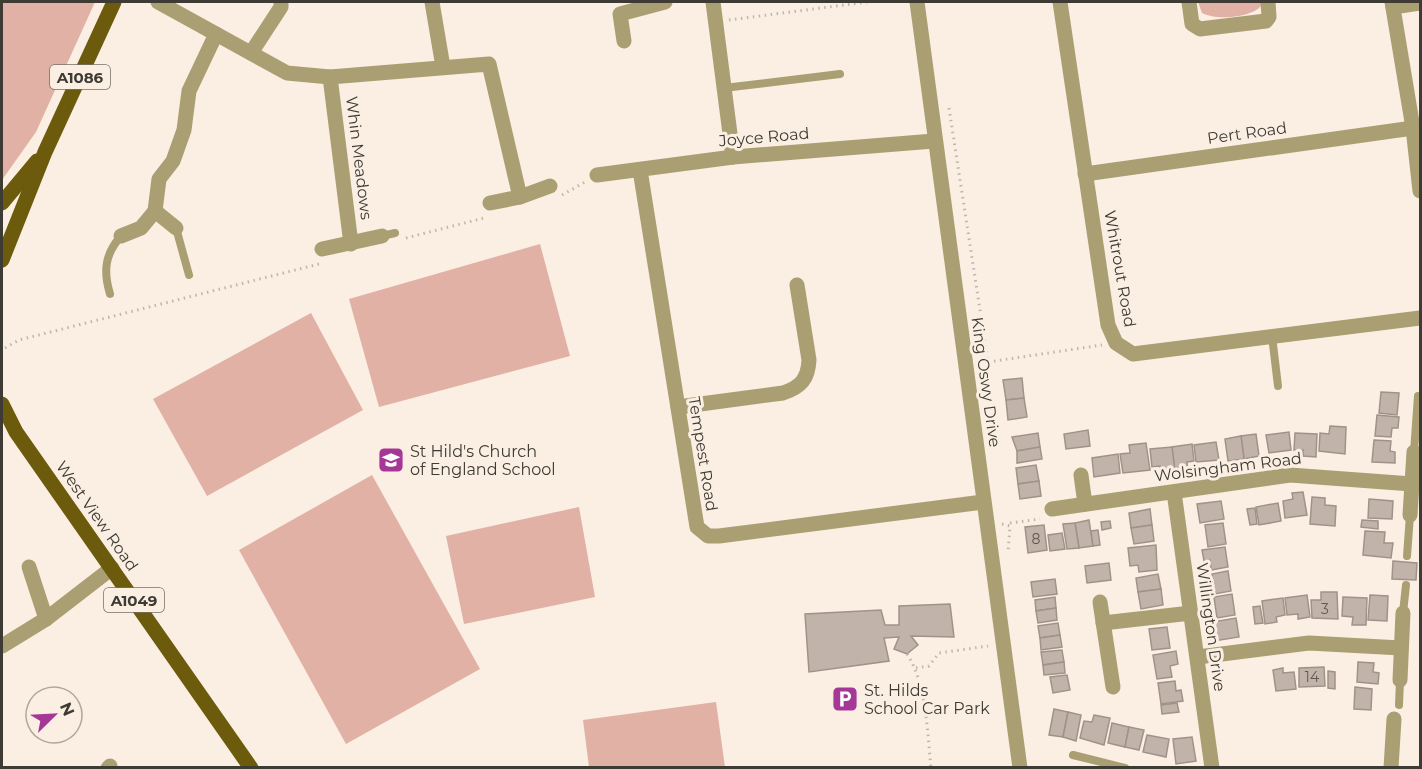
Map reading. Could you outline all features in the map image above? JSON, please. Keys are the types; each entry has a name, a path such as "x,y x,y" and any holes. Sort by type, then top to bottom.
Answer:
{"main road":[{"name":"A1086","path":"2,260 45,152 114,2"},
{"name":"A1086","path":"2,203 45,152"},
{"name":"West View Road","path":"2,404 16,432 251,768"},
{"name":"West View Road","path":"2,422 16,432"}],"street":[{"name":"Whin Meadows","path":"158,2 287,73 330,77 489,64 520,197"},
{"path":"251,53 281,7 281,2"},
{"path":"432,2 443,67"},
{"path":"624,41 620,14 665,2"},
{"path":"712,2 733,157"},
{"name":"King Oswy Drive","path":"917,2 1020,768"},
{"name":"Whitrout Road","path":"1060,2 1108,325 1116,343 1133,354 1420,318"},
{"path":"1189,2 1192,24 1200,29 1266,21 1269,16 1268,2"},
{"path":"1420,3 1393,4 1413,128 1420,191"},
{"path":"121,236 141,228 155,211 159,178 173,160 184,130 189,92 216,34"},
{"name":"Whin Meadows","path":"330,77 351,244"},
{"name":"Pert Road","path":"1085,174 1413,128"},
{"name":"Joyce Road","path":"597,175 733,157 934,141"},
{"name":"Tempest Road","path":"640,170 697,528 708,536 983,502"},
{"path":"491,209 520,197 556,190"},
{"path":"155,211 176,228"},
{"name":"Whin Meadows","path":"326,255 351,244 393,236"},
{"path":"678,406 783,393 797,389 808,371 809,360 797,285"},
{"path":"1410,515 1414,452"},
{"path":"1081,475 1085,504"},
{"name":"Wolsingham Road","path":"1050,513 1085,504 1297,475 1412,484"},
{"name":"Willington Drive","path":"1174,492 1212,768"},
{"path":"29,567 46,619"},
{"path":"2,646 46,619 112,568"},
{"path":"1100,602 1113,687"},
{"path":"1104,623 1191,612"},
{"path":"1400,680 1403,613"},
{"path":"1198,657 1309,643 1401,648"},
{"path":"1391,768 1396,712"}],"lane":[{"path":"724,88 840,74"},
{"path":"176,228 189,275"},
{"path":"110,294 106,261 121,236"},
{"path":"1272,336 1278,386"},
{"path":"1414,452 1418,396"},
{"path":"1407,556 1410,515"},
{"path":"1403,613 1406,585"},
{"path":"1396,712 1400,680"},
{"path":"1073,755 1125,768"}],"path":[{"path":"715,22 867,2"},
{"path":"947,99 988,362 1116,343"},
{"path":"556,190 597,175"},
{"path":"393,236 491,209"},
{"path":"5,348 19,340 326,255"},
{"path":"1010,523 1050,513"},
{"path":"916,668 929,666 939,653 993,645"},
{"path":"907,654 916,668 932,768"}],"shaded area":[{"path":"2,2 95,2 36,132 2,180"},
{"path":"1198,2 1264,2 1253,12 1245,15 1217,17 1202,13"},
{"path":"540,244 570,356 379,407 349,299"},
{"path":"311,313 363,410 207,496 153,399"},
{"path":"372,475 480,669 346,744 239,550"},
{"path":"579,507 595,597 464,624 446,536"},
{"path":"716,702 725,767 589,767 583,720"}],"building":[{"path":"1022,378 1024,398 1006,400 1003,380"},
{"path":"1381,392 1399,393 1397,415 1379,413"},
{"path":"1024,398 1027,417 1008,420 1006,400"},
{"path":"1377,415 1399,417 1398,428 1392,428 1391,437 1375,436"},
{"path":"1330,426 1346,427 1345,454 1319,451 1320,433 1329,434"},
{"path":"1088,430 1090,446 1066,449 1064,434"},
{"path":"1289,432 1291,450 1269,453 1266,435"},
{"path":"1038,433 1040,447 1017,451 1012,437"},
{"path":"1295,433 1317,434 1316,457 1303,456 1303,450 1294,450"},
{"path":"1256,434 1259,456 1244,459 1241,436"},
{"path":"1241,436 1244,459 1228,461 1225,439"},
{"path":"1374,440 1391,441 1390,451 1395,452 1395,463 1372,462"},
{"path":"1216,442 1219,460 1196,462 1194,445"},
{"path":"1146,443 1150,470 1123,473 1120,454 1130,453 1129,445"},
{"path":"1192,444 1194,461 1187,462 1188,471 1175,471 1172,447"},
{"path":"1040,447 1042,459 1017,463 1017,451"},
{"path":"1172,447 1175,471 1161,474 1160,466 1152,467 1150,449"},
{"path":"1118,454 1120,473 1094,477 1092,458"},
{"path":"1036,465 1039,481 1018,484 1016,468"},
{"path":"1039,481 1041,496 1020,499 1018,484"},
{"path":"1303,492 1307,515 1285,518 1283,501 1293,499 1292,493"},
{"path":"1312,497 1325,498 1325,505 1336,506 1335,526 1310,524"},
{"path":"1369,499 1393,501 1392,519 1368,518"},
{"path":"1221,501 1224,519 1200,523 1197,504"},
{"path":"1278,503 1281,521 1259,525 1256,507"},
{"path":"1255,508 1257,524 1250,525 1247,509"},
{"path":"1150,509 1152,525 1131,528 1129,513"},
{"path":"1089,520 1093,546 1079,548 1075,523"},
{"path":"1362,520 1378,521 1378,529 1361,527"},
{"path":"1110,521 1111,528 1102,530 1101,522"},
{"path":"1075,523 1079,548 1067,549 1063,524"},
{"path":"1223,523 1226,544 1208,547 1205,525"},
{"path":"1044,525 1047,550 1028,553 1025,527"},
{"path":"1152,525 1154,541 1134,544 1131,528"},
{"path":"1098,530 1100,545 1093,546 1091,531"},
{"path":"1365,531 1385,532 1384,543 1393,543 1391,558 1363,555"},
{"path":"1062,533 1065,549 1050,551 1048,535"},
{"path":"1156,545 1157,570 1139,572 1138,565 1130,566 1128,548"},
{"path":"1225,547 1228,567 1211,570 1210,560 1204,561 1202,550"},
{"path":"1393,561 1417,563 1416,580 1392,579"},
{"path":"1109,563 1111,580 1087,583 1085,566"},
{"path":"1228,571 1231,591 1209,595 1207,584 1213,583 1212,574"},
{"path":"1158,574 1161,589 1138,592 1136,578"},
{"path":"1055,579 1057,594 1033,597 1031,582"},
{"path":"1161,589 1163,605 1141,609 1138,592"},
{"path":"1321,592 1337,592 1338,619 1312,618 1311,600 1321,600"},
{"path":"1232,594 1235,615 1217,618 1214,597"},
{"path":"1307,595 1310,617 1298,619 1298,614 1287,615 1285,598"},
{"path":"1370,595 1388,596 1387,621 1368,620"},
{"path":"1055,597 1056,608 1036,611 1035,600"},
{"path":"1343,597 1367,598 1366,625 1352,625 1353,617 1342,616"},
{"path":"1283,598 1285,615 1276,617 1277,622 1265,624 1262,601"},
{"path":"950,604 954,637 911,636 918,645 907,654 894,649 899,637 884,638 889,661 809,672 805,614 881,610 885,625 899,625 899,606"},
{"path":"1260,606 1263,623 1255,624 1253,607"},
{"path":"1056,608 1057,620 1038,623 1036,611"},
{"path":"1236,618 1239,637 1214,641 1212,622"},
{"path":"1058,623 1060,635 1040,638 1038,626"},
{"path":"1167,627 1170,648 1152,650 1149,629"},
{"path":"1060,635 1062,647 1041,650 1040,638"},
{"path":"1062,650 1064,662 1043,665 1041,652"},
{"path":"1176,651 1178,664 1170,666 1172,677 1157,679 1153,655"},
{"path":"1064,662 1065,673 1044,675 1043,665"},
{"path":"1358,662 1374,663 1373,672 1379,673 1378,684 1357,682"},
{"path":"1324,667 1325,686 1299,687 1299,668"},
{"path":"1283,668 1283,673 1294,672 1296,689 1276,691 1273,670"},
{"path":"1328,671 1335,672 1335,689 1328,688"},
{"path":"1067,675 1070,690 1053,693 1050,677"},
{"path":"1175,681 1176,691 1181,690 1183,701 1161,704 1158,683"},
{"path":"1355,687 1372,689 1371,710 1354,709"},
{"path":"1177,703 1179,712 1162,714 1161,705"},
{"path":"1054,709 1068,712 1063,737 1049,735"},
{"path":"1068,712 1081,715 1076,741 1063,737"},
{"path":"1094,715 1110,718 1104,745 1080,738 1084,721 1092,722"},
{"path":"1112,723 1129,727 1125,747 1108,743"},
{"path":"1129,727 1144,730 1139,750 1125,747"},
{"path":"1147,735 1169,739 1166,757 1143,752"},
{"path":"1192,737 1196,761 1176,764 1173,739"}],"place":[{"name":"St Hild's Church of England School","path":"391,460"},
{"name":"St. Hilds School Car Park","path":"845,699"}]}
